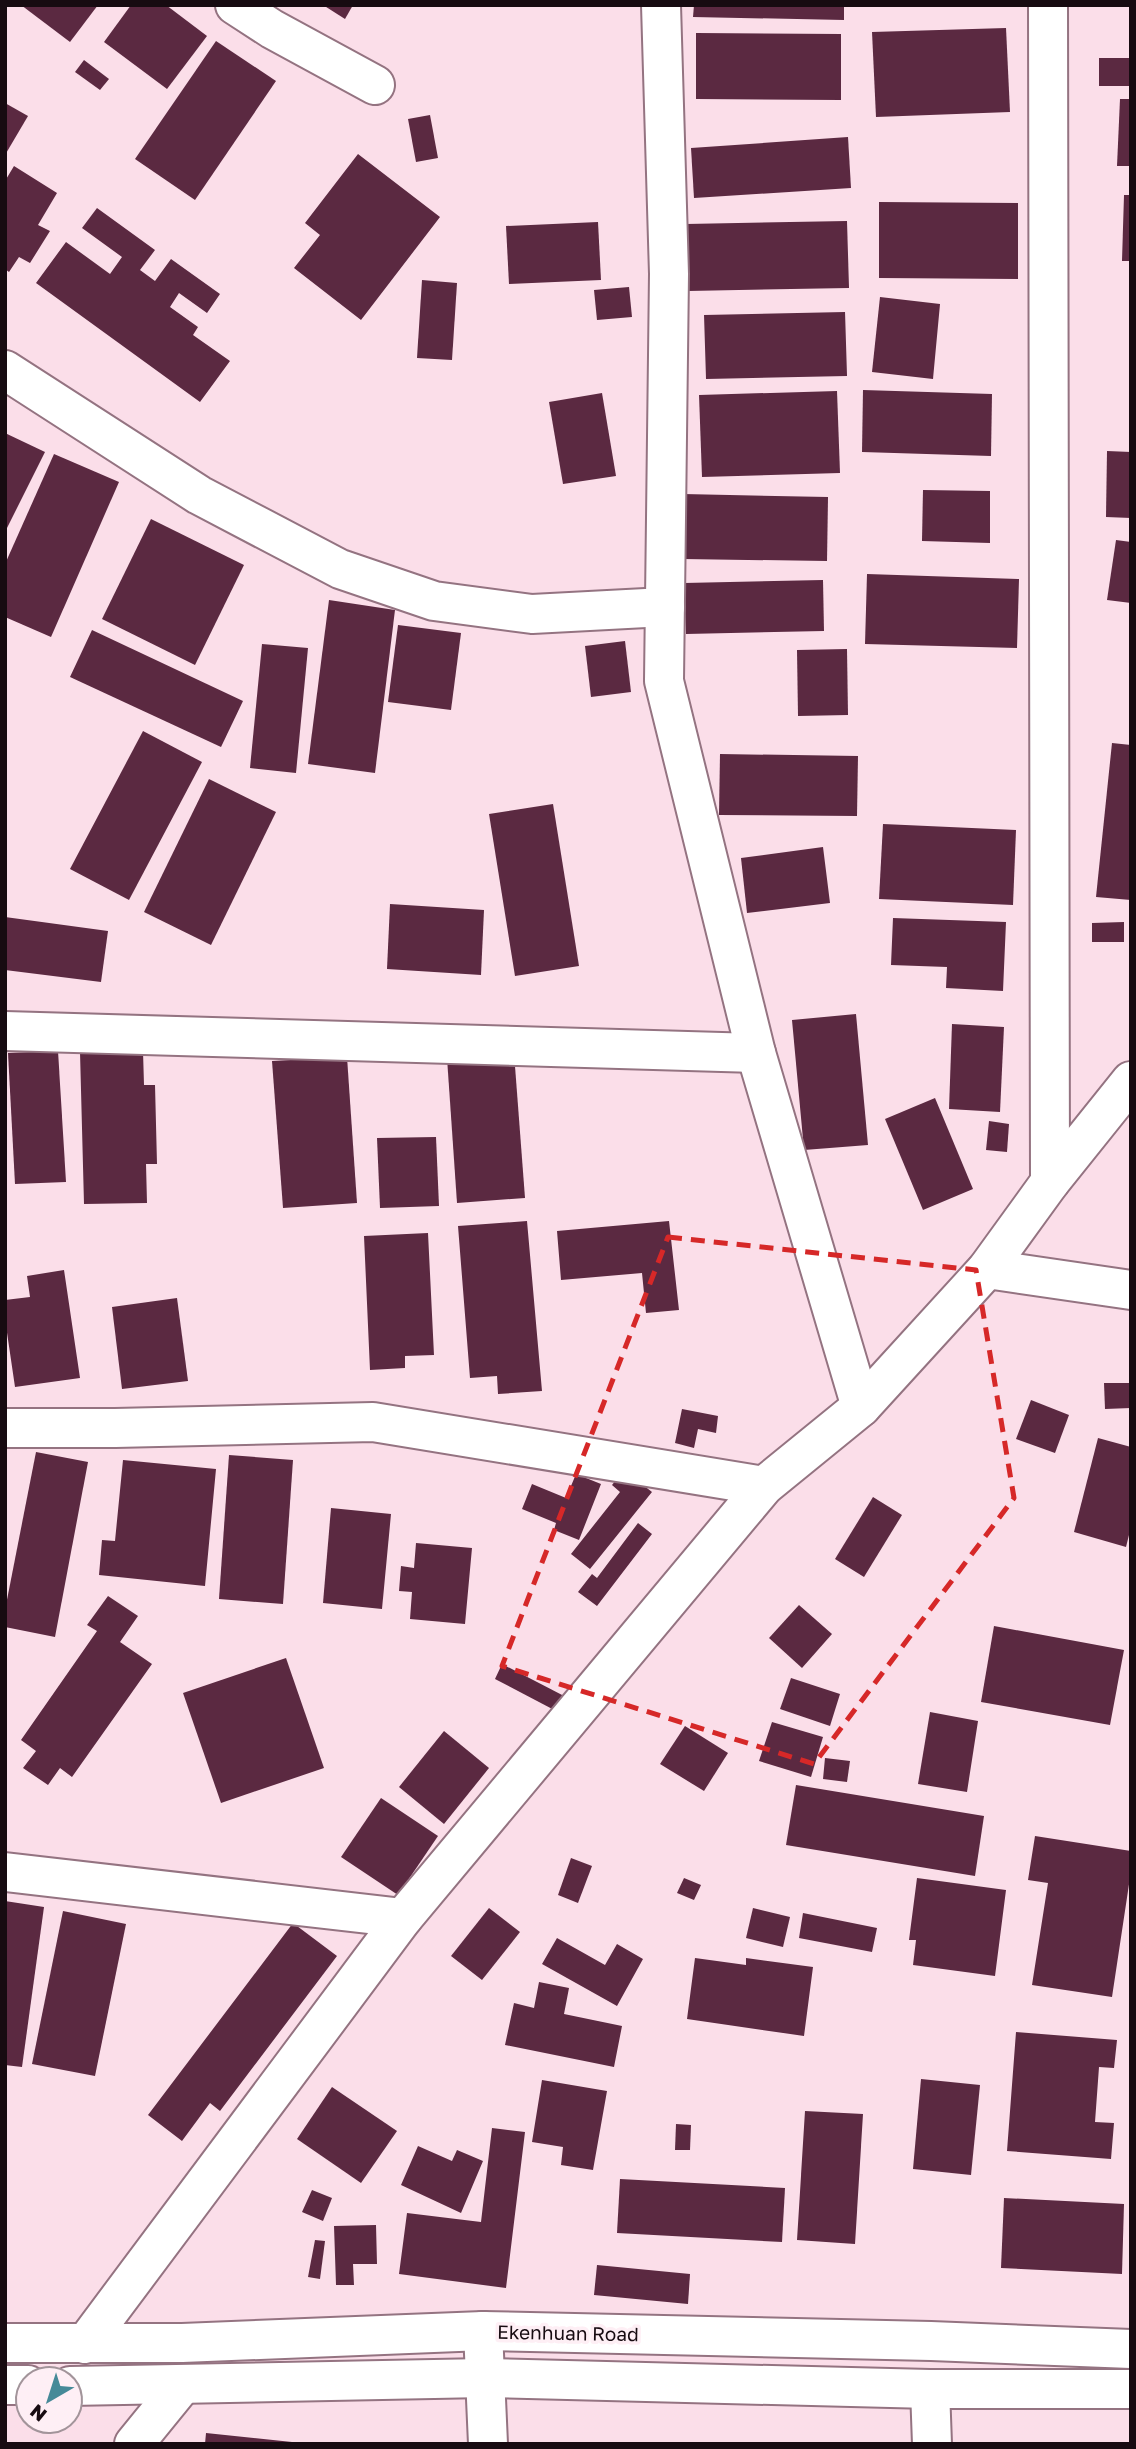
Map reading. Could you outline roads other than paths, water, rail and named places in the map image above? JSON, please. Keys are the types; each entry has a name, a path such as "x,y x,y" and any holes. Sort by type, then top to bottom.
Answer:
{"street":[{"path":"235,5 272,29 375,85"},
{"path":"661,5 668,274 664,681 756,1053 861,1407"},
{"path":"1048,5 1050,1182"},
{"path":"5,370 199,495 340,569 434,601 533,614 665,607"},
{"path":"5,1031 756,1053"},
{"path":"85,2344 402,1918 764,1486 861,1407 987,1269 1050,1182 1131,1081"},
{"path":"987,1269 1131,1290"},
{"path":"5,1428 373,1422 764,1486"},
{"path":"5,1872 402,1918"},
{"path":"483,2330 488,2444"},
{"name":"Ekenhuan Road","path":"5,2343 182,2343 483,2330 931,2341 1131,2349"},
{"path":"84,2386 485,2378 930,2389 1131,2389"},
{"path":"134,2444 182,2385"},
{"path":"930,2389 932,2444"}]}
